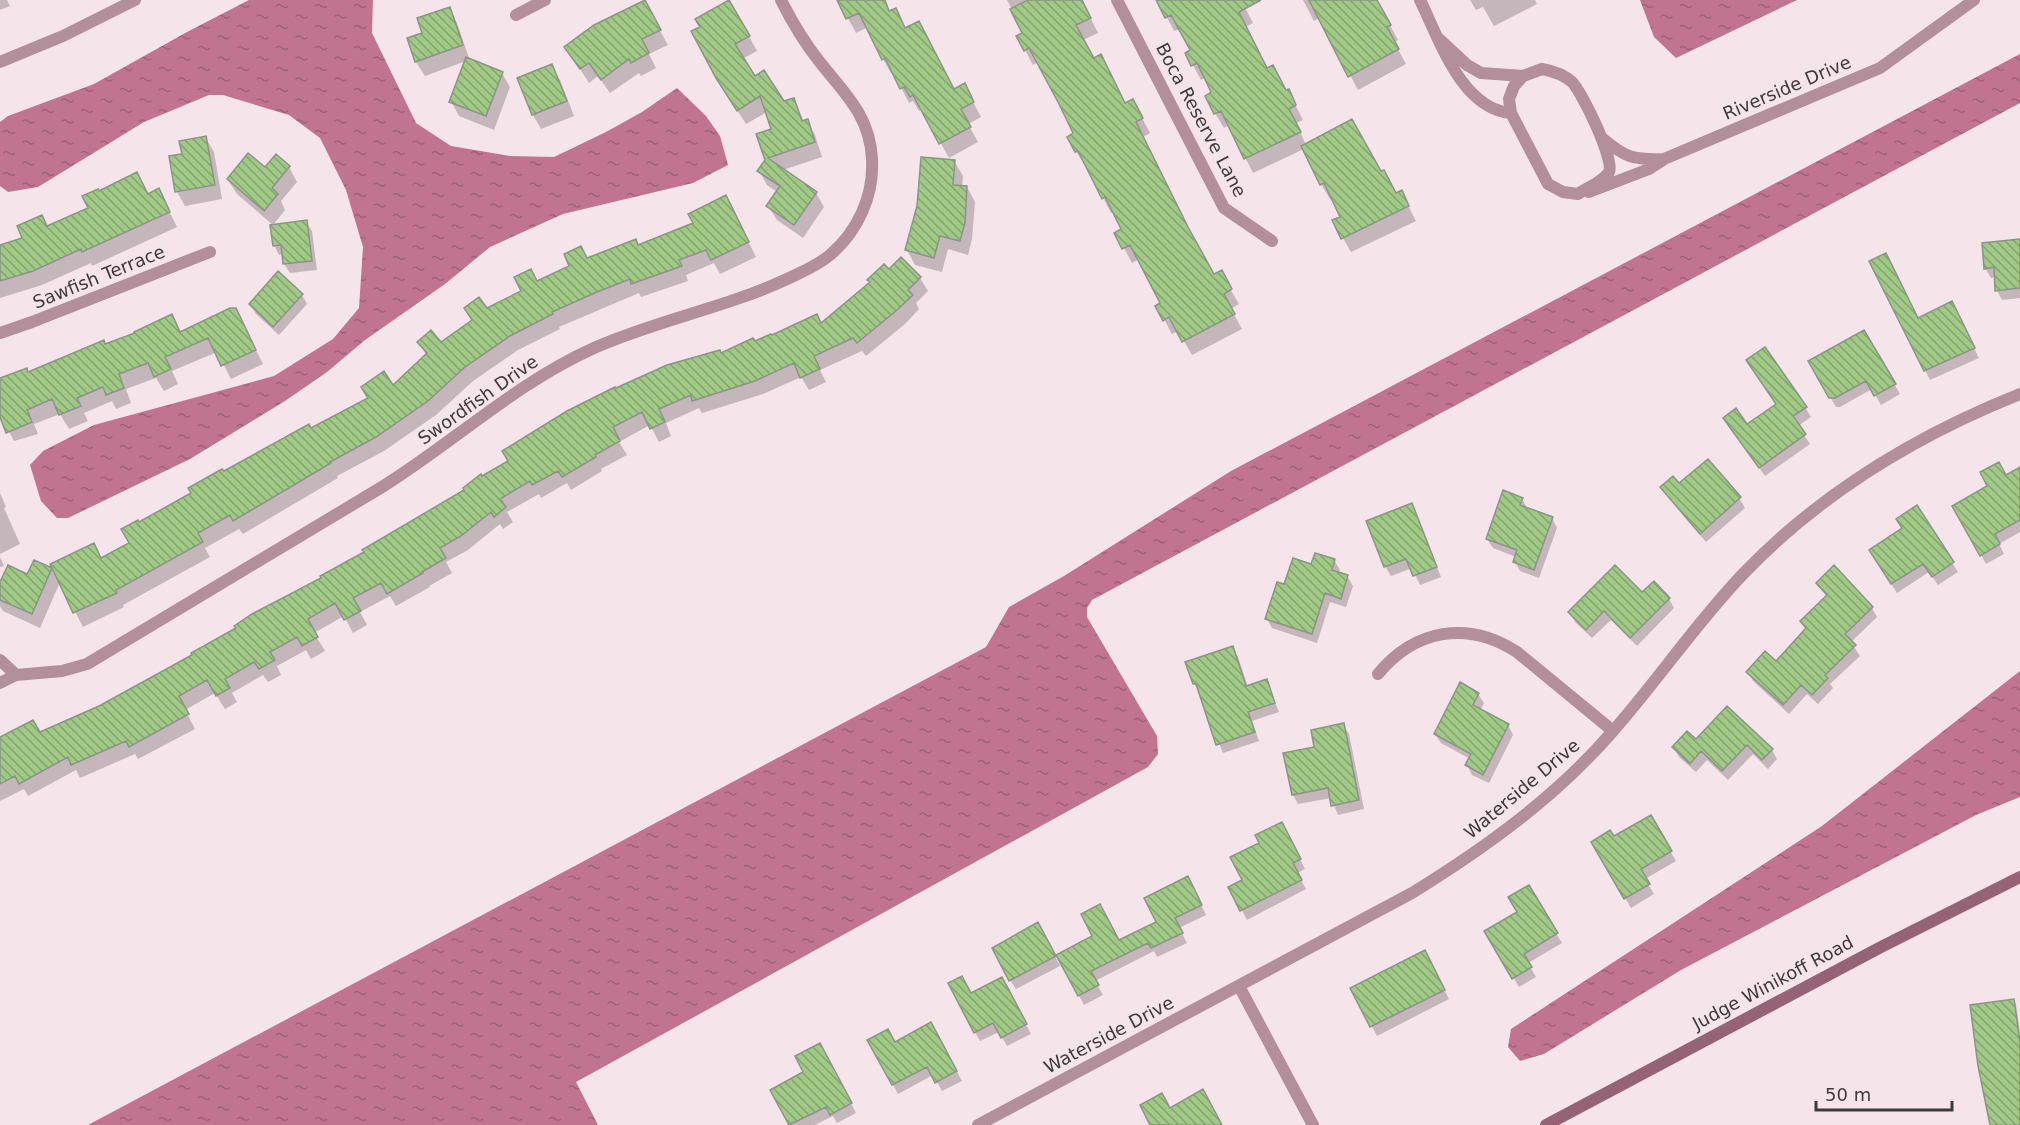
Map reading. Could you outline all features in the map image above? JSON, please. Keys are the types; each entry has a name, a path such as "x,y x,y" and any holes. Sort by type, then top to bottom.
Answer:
{"street":[{"path":"0,62 63,36 135,0"},
{"path":"516,15 545,0"},
{"name":"Swordfish Drive","path":"0,682 16,675 62,671 87,664 408,471 502,401 549,371 594,348 646,328 736,300 775,284 818,264 829,256 852,230 867,199 871,186 872,158 869,140 862,117 855,105 803,40 781,0"},
{"name":"Boca Reserve Lane","path":"1117,0 1224,207 1272,241"},
{"path":"1420,0 1448,60 1468,87 1484,104 1498,112 1511,113"},
{"name":"Riverside Drive","path":"1602,138 1620,153 1635,159 1664,159 1880,68 1974,0"},
{"path":"1439,39 1467,65 1481,73 1523,76 1542,69 1558,72 1573,83 1602,138 1610,165 1608,173 1578,194"},
{"path":"1523,76 1514,86 1509,99 1511,113 1548,184 1563,192 1578,194 1596,191 1648,169 1664,159"},
{"name":"Sawfish Terrace","path":"0,333 210,252"},
{"name":"Waterside Drive","path":"978,1125 1412,893 1463,862 1511,827 1556,788 1612,732 1696,627 1744,573 1785,534 1830,498 1877,465 1926,436 1977,411 2020,394"},
{"path":"1378,674 1397,654 1425,639 1457,633 1482,635 1517,652 1612,732"},
{"path":"0,660 16,675"},
{"name":"Judge Winikoff Road","path":"1546,1125 1871,952 2020,877"},
{"path":"1239,986 1313,1125"}],"water":[{"path":"249,0 373,0 372,33 416,123 451,146 510,156 554,157 642,112 677,88 706,116 720,136 728,165 693,183 563,214 490,247 445,284 365,340 327,372 285,401 190,459 68,518 57,518 41,501 30,465 43,451 94,425 274,376 333,339 359,308 363,247 346,190 320,138 289,115 223,95 209,95 144,122 38,187 8,192 0,186 0,122 8,116 94,84"},
{"path":"1640,0 1797,0 1676,58 1654,37"},
{"path":"2020,54 2020,103 1092,600 1087,608 1087,617 1157,736 1158,754 1148,767 576,1082 598,1125 88,1125 986,647 1009,607 1064,576 1231,471"},
{"path":"2020,671 2020,797 1976,815 1681,970 1544,1054 1520,1061 1508,1047 1511,1029 1822,826"}],"building":[{"path":"645,0 661,30 642,39 649,53 631,63 629,59 601,80 589,63 580,69 564,47 594,25"},
{"path":"729,0 750,36 735,44 755,76 764,70 784,101 794,98 802,121 808,119 815,142 768,158 817,192 794,225 766,206 780,186 757,171 765,160 756,134 771,129 760,96 737,111 691,31 700,27 695,19"},
{"path":"837,0 885,0 889,11 896,8 905,28 919,21 954,89 965,83 974,102 961,109 971,127 939,144 913,95 910,97 904,87 900,89 885,58 882,60 859,13 846,19"},
{"path":"1028,0 1082,0 1091,18 1076,25 1094,58 1101,54 1125,103 1133,99 1143,118 1136,122 1188,227 1214,274 1222,270 1232,289 1224,294 1235,314 1182,342 1169,317 1163,321 1155,306 1160,303 1130,245 1122,249 1114,233 1121,229 1105,197 1102,199 1078,151 1075,152 1067,137 1073,133 1059,104 1029,48 1024,51 1016,36 1022,33 1010,9"},
{"path":"1156,0 1261,0 1239,12 1267,68 1273,65 1286,90 1289,89 1296,105 1289,109 1301,132 1244,159 1221,111 1214,114 1205,96 1211,92 1197,63 1191,66 1185,53 1190,50 1171,15 1165,18"},
{"path":"1309,0 1377,0 1391,25 1387,27 1399,49 1348,77"},
{"path":"450,7 463,45 415,62 407,38 422,33 417,18"},
{"path":"466,57 503,72 486,116 449,102"},
{"path":"552,64 567,101 532,115 517,78"},
{"path":"1352,119 1381,171 1384,170 1396,193 1402,190 1409,206 1341,239 1332,220 1340,217 1324,183 1320,185 1301,146"},
{"path":"206,136 215,185 175,192 169,156 182,154 179,141"},
{"path":"248,153 265,167 276,154 290,166 272,188 278,194 264,211 227,179"},
{"path":"921,157 955,160 953,185 967,186 965,223 960,241 940,236 934,258 905,250 917,206"},
{"path":"137,172 148,194 159,188 170,212 82,252 81,249 33,271 0,281 0,245 22,238 17,226 42,215 47,226 88,208 82,196 98,189 99,191"},
{"path":"726,195 749,242 711,260 706,250 679,260 682,266 631,284 630,279 552,312 553,314 510,336 465,367 428,401 376,437 233,521 230,515 198,533 203,542 116,590 117,593 73,613 50,564 94,543 101,558 129,543 121,529 138,520 139,522 191,493 188,488 222,469 224,471 309,424 311,428 368,398 361,387 384,371 393,385 427,353 417,342 431,330 441,342 472,320 464,308 479,297 487,308 521,291 514,277 531,269 537,281 569,266 564,254 581,246 587,258 636,239 638,245 693,223 688,214"},
{"path":"307,220 312,261 283,264 281,245 273,246 270,225"},
{"path":"2020,239 2020,288 1995,291 1994,267 1984,269 1982,243"},
{"path":"1886,253 1918,318 1952,301 1975,348 1924,371 1869,261"},
{"path":"901,257 921,277 908,290 913,295 857,343 853,338 814,356 820,369 800,378 794,363 755,381 692,401 691,395 659,409 665,422 650,429 642,412 613,427 620,441 595,455 596,457 562,477 558,471 532,485 530,481 500,499 506,507 494,517 491,512 461,536 440,548 446,558 423,573 387,594 381,583 353,598 361,611 344,620 335,603 308,619 318,637 302,646 297,637 270,652 275,660 259,669 254,662 225,679 230,688 216,696 207,680 179,696 189,714 129,747 126,741 71,765 68,757 19,784 15,776 0,784 0,737 33,720 40,732 99,706 192,655 191,653 236,628 234,626 252,614 321,578 320,576 364,552 362,550 464,490 463,488 481,474 482,476 508,461 502,451 567,411 667,365 720,350 721,353 753,338 755,341 772,335 817,314 821,323 870,282 867,280 884,264 889,269"},
{"path":"278,271 303,294 273,327 249,304"},
{"path":"230,308 236,308 256,350 221,366 208,338 165,357 171,369 154,377 148,363 119,374 124,388 106,395 103,387 77,398 81,406 59,415 52,399 27,410 32,422 6,433 0,417 0,378 27,368 28,372 104,340 105,344 135,333 172,314 180,332"},
{"path":"1864,330 1896,384 1874,396 1866,381 1835,398 1829,398 1808,361"},
{"path":"1765,347 1807,407 1793,416 1806,434 1759,468 1723,418 1736,408 1747,424 1776,404 1746,360"},
{"path":"1708,459 1741,497 1700,534 1660,487 1673,476 1679,483"},
{"path":"1999,462 2006,475 2020,467 2020,520 1995,534 2000,544 1980,556 1952,506 1987,486 1980,472"},
{"path":"1503,490 1523,498 1520,505 1553,517 1534,570 1513,562 1517,550 1486,539"},
{"path":"1412,503 1437,567 1413,576 1406,559 1384,567 1366,521"},
{"path":"1917,505 1954,562 1932,577 1923,564 1891,584 1869,550 1902,528 1896,519"},
{"path":"1315,553 1335,559 1332,570 1348,575 1341,599 1325,593 1312,634 1265,619 1277,582 1284,584 1293,558 1311,564"},
{"path":"34,560 52,568 32,614 0,600 0,582 8,565 27,574"},
{"path":"1615,565 1642,592 1654,581 1670,598 1630,638 1604,611 1586,630 1568,612"},
{"path":"1834,565 1873,607 1845,634 1856,645 1825,675 1828,678 1812,695 1801,685 1783,705 1746,672 1765,651 1776,661 1806,628 1800,621 1827,595 1816,583"},
{"path":"1233,646 1246,686 1267,679 1275,703 1248,712 1255,732 1216,745 1196,684 1193,684 1185,662"},
{"path":"1460,682 1479,693 1473,705 1509,724 1483,775 1465,765 1471,754 1434,734"},
{"path":"1727,706 1773,749 1762,760 1747,745 1722,771 1701,751 1690,764 1672,747 1687,731 1696,739"},
{"path":"1344,723 1359,800 1331,806 1328,788 1292,795 1283,753 1314,747 1311,730"},
{"path":"1651,815 1672,851 1641,869 1650,884 1624,899 1591,842 1610,830 1614,836"},
{"path":"1282,822 1301,859 1293,863 1302,880 1240,911 1228,887 1242,880 1230,857 1259,843 1255,835"},
{"path":"1188,876 1202,905 1175,918 1183,933 1151,948 1148,943 1091,971 1099,985 1078,996 1056,955 1092,936 1081,914 1100,904 1119,940 1156,922 1144,898"},
{"path":"1529,885 1558,933 1524,954 1532,967 1512,979 1484,931 1517,912 1508,897"},
{"path":"1038,922 1056,956 1009,981 992,948"},
{"path":"1425,950 1445,990 1370,1027 1350,988"},
{"path":"962,976 971,993 1002,977 1027,1024 1001,1038 993,1023 974,1033 948,983"},
{"path":"2014,999 2020,1041 2020,1125 1990,1125 1978,1066 1970,1005"},
{"path":"931,1022 957,1071 935,1083 927,1067 892,1085 867,1040 888,1029 895,1042"},
{"path":"820,1043 852,1103 830,1115 826,1107 789,1125 770,1090 803,1072 795,1056"},
{"path":"1203,1089 1222,1125 1150,1125 1140,1105 1162,1093 1170,1108"}]}
